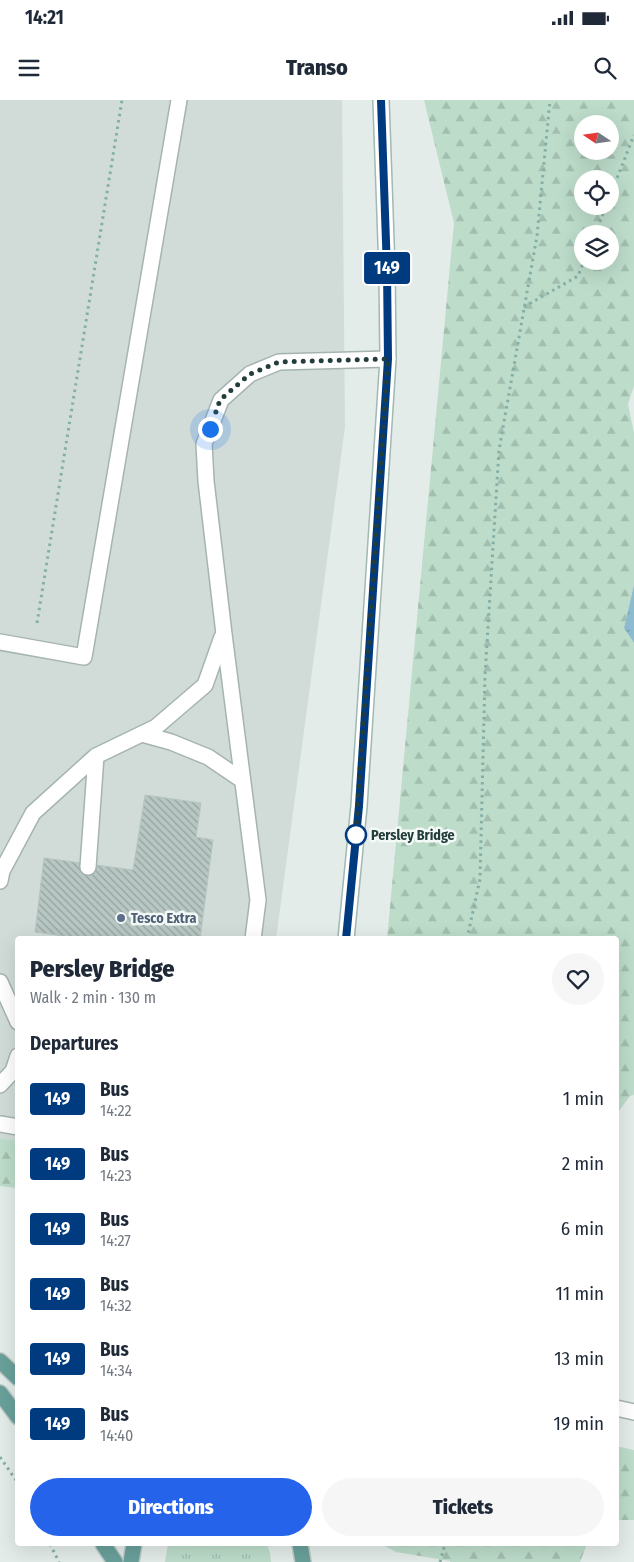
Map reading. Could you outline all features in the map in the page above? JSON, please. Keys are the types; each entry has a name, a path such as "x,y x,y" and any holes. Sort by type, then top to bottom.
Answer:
{"main road":[{"path":"0,1361 15,1375"},
{"path":"0,1393 15,1414"},
{"path":"104,1546 115,1562"},
{"path":"131,1562 134,1546"},
{"path":"300,1546 303,1562"}],"street":[{"path":"0,642 84,657 178,100"},
{"path":"346,936 359,806 388,359 381,100"},
{"path":"253,936 258,900 224,634 206,481 204,444 220,400 250,374 279,362 388,359"},
{"path":"0,881 2,871 33,813 96,756 156,727 205,685 224,634"},
{"path":"142,734 171,742 208,757 242,780"},
{"path":"88,867 96,756"},
{"path":"0,982 15,1015"},
{"path":"0,1085 15,1069"},
{"path":"0,1124 15,1126"},
{"path":"619,1409 634,1412"}],"path":[{"path":"33,648 122,100"},
{"path":"469,936 480,879 485,675 500,450 537,236 550,100"},
{"path":"619,173 634,135"},
{"path":"524,308 578,276 580,270"},
{"path":"0,1457 15,1479"},
{"path":"51,1546 59,1562"},
{"path":"440,1562 444,1546"}],"shaded area":[{"path":"0,100 342,100 345,427 276,936 15,936 15,1139 0,1138"}],"green space":[{"path":"424,100 634,100 634,386 628,404 634,433 634,585 624,628 634,643 634,1095 630,1096 619,1111 619,936 387,936 454,223"},
{"path":"0,1138 15,1139 15,1188 0,1186"},
{"path":"619,1447 634,1450 634,1520 619,1520"},
{"path":"168,1546 268,1546 271,1562 165,1562"},
{"path":"385,1546 586,1546 580,1562 450,1562 396,1552"}],"water":[{"path":"634,585 634,643 624,628"}],"building":[{"path":"145,795 201,803 196,837 213,840 200,936 63,936 35,932 44,858 133,870"}],"bus line":[{"name":"149","path":"346,936 359,806 388,359 381,100"}],"place":[{"name":"Persley Bridge","path":"356,835"},
{"name":"Tesco Extra","path":"121,918"}],"route":[{"path":"210,429 220,400 250,374 279,362 388,359 355,844 356,835"}]}
